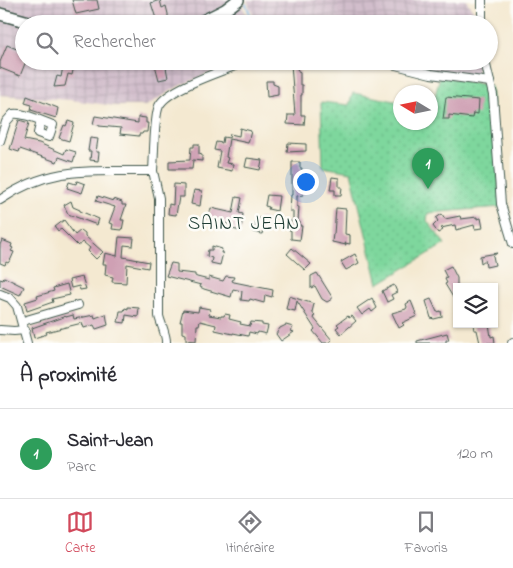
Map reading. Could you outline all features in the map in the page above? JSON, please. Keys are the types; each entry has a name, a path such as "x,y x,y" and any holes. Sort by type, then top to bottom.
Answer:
{"street":[{"path":"215,15 238,0"},
{"path":"482,0 482,15"},
{"path":"0,14 15,18"},
{"path":"168,342 162,330 160,316 159,198 153,171 156,115 159,105 172,92 226,70"},
{"path":"415,70 490,82"},
{"path":"487,70 493,96 500,204 513,244"},
{"path":"0,141 3,121 12,114 17,113 41,121"},
{"path":"0,200 26,185 55,174 153,171"},
{"path":"0,294 10,298 17,306 24,326 27,343"},
{"path":"0,330 14,331 78,305"}],"shaded area":[{"path":"0,0 239,0 246,15 15,15 15,70 217,70 179,86 146,106 116,106 71,100 0,95"},
{"path":"247,0 466,0 476,15 253,15"},
{"path":"423,70 477,70 477,78"}],"green space":[{"path":"440,76 491,86 501,207 428,213 427,221 445,244 378,284 351,172 323,167 321,102 349,105 353,93 393,101 393,130 438,130 438,85"}],"building":[{"path":"72,0 97,0 99,9 76,14"},
{"path":"160,0 162,8 166,6 168,15 155,15 151,3"},
{"path":"7,45 15,48 15,70 22,70 20,76 0,68 0,62"},
{"path":"62,70 73,70 72,75 68,74 65,86 54,87 57,76 61,77"},
{"path":"156,70 166,70 168,78 159,80"},
{"path":"291,70 298,70 300,73 300,85 302,85 301,115 305,115 304,125 287,124 288,115 295,115"},
{"path":"266,81 273,81 273,84 278,86 278,95 267,97"},
{"path":"27,96 58,108 56,118 31,110 32,105 25,103"},
{"path":"446,97 479,100 478,114 473,113 472,118 449,115 449,119 443,119"},
{"path":"95,116 138,123 138,117 146,118 146,123 148,123 147,132 139,134 139,136 120,134 121,128 93,124"},
{"path":"19,120 29,123 24,140 39,143 64,154 66,149 76,152 73,162 59,157 57,162 20,149 19,152 10,149"},
{"path":"68,121 74,123 69,141 59,138 64,125 66,126"},
{"path":"240,128 251,131 248,143 229,139 226,163 233,164 232,171 217,168 220,151 214,150 216,142 222,143 223,137 229,138 230,134 239,136"},
{"path":"90,138 98,139 96,152 99,152 98,161 90,160 91,151 88,151"},
{"path":"288,143 306,144 306,151 287,152"},
{"path":"194,144 199,144 199,154 202,155 202,161 193,160 192,169 169,169 169,161 190,160 191,147 194,147"},
{"path":"247,158 262,160 260,170 245,167"},
{"path":"292,162 300,162 300,168 302,168 299,189 304,189 303,195 297,196 297,207 299,207 298,221 300,226 302,226 300,240 291,239 291,230 289,230 290,221 293,221 293,211 290,211"},
{"path":"332,177 339,178 339,187 342,187 341,195 335,195 335,190 330,190"},
{"path":"77,181 85,184 82,193 67,188 69,182 76,184"},
{"path":"174,184 184,185 184,197 179,197 176,215 168,214 169,204 173,205"},
{"path":"194,190 202,191 200,206 191,204"},
{"path":"267,195 279,196 277,211 268,209 269,207 265,206"},
{"path":"98,196 113,201 114,199 122,202 122,205 126,205 121,220 124,220 122,230 112,229 113,224 109,223 115,207 96,201"},
{"path":"236,197 242,198 239,213 243,214 241,231 232,229 233,225 208,219 211,208 233,213"},
{"path":"71,201 73,207 99,219 97,225 68,214 64,205"},
{"path":"336,208 346,209 345,234 350,235 350,244 332,242"},
{"path":"442,214 445,219 460,216 461,219 481,218 483,228 475,229 474,225 456,230 455,225 441,228 443,230 438,233 433,226 438,221 436,218"},
{"path":"259,218 265,219 262,234 254,232 256,221"},
{"path":"64,220 75,235 81,230 103,252 96,259 88,251 90,248 83,242 78,246 61,229 58,231 55,227"},
{"path":"119,237 134,238 133,246 124,245 123,257 149,262 148,268 127,264 126,283 112,282 113,277 105,275 106,264 103,264 105,253 117,256"},
{"path":"2,240 12,244 11,247 13,248 11,251 14,252 11,259 5,265 0,263 0,245"},
{"path":"212,246 222,249 220,265 211,263 212,258 207,256 208,250 212,250"},
{"path":"292,248 311,264 305,270 287,254"},
{"path":"497,253 493,256 495,265 486,267 485,260 481,263 480,256"},
{"path":"355,254 359,263 346,270 341,262"},
{"path":"171,263 177,264 177,272 195,274 197,277 209,280 209,277 223,281 226,276 234,277 232,281 234,282 273,290 272,297 265,295 264,303 250,299 249,301 241,300 242,291 233,289 231,297 204,289 200,287 201,285 166,276"},
{"path":"451,266 457,278 457,283 453,283 453,297 445,284 447,283 445,279 447,278 443,270"},
{"path":"317,273 332,297 327,302 322,299 315,286 311,288 311,276"},
{"path":"4,277 24,287 20,295 0,286 0,279 3,280"},
{"path":"82,277 86,289 80,290 79,286 71,288 69,280"},
{"path":"67,284 70,295 52,299 53,302 27,311 25,302 54,291 53,288"},
{"path":"394,285 397,292 391,295 393,299 387,302 382,291"},
{"path":"289,296 314,304 312,312 315,316 313,317 332,340 328,343 323,343 313,331 315,329 297,301 295,311 286,309"},
{"path":"372,298 377,308 372,312 370,309 362,315 357,308"},
{"path":"431,299 437,312 441,311 442,317 431,318 426,301"},
{"path":"411,301 417,316 402,323 404,325 399,328 392,313 406,309 406,304"},
{"path":"128,307 139,308 138,317 126,315 125,323 118,322 120,311 124,311 125,308 128,309"},
{"path":"199,307 210,309 209,315 221,317 225,314 230,315 229,319 241,322 240,324 250,326 251,322 262,323 262,325 268,326 266,334 249,332 248,336 233,334 215,330 216,325 200,321 199,325 197,325 196,341 186,340 186,334 182,333 182,322 180,322 183,310 198,312"},
{"path":"106,314 108,325 96,329 94,325 84,328 82,323 46,332 47,334 34,338 32,328 66,316 73,315 74,319 94,315 95,318"},
{"path":"348,316 349,318 352,316 356,321 341,334 336,328 339,326 337,324"},
{"path":"286,325 293,327 291,331 294,332 281,341 276,334 280,328"},
{"path":"474,328 490,328 491,337 494,336 495,343 480,343 477,330 474,330"},
{"path":"447,333 449,340 446,340 446,343 417,343 417,341"}],"waterway":[{"path":"246,4 250,15"}],"place":[{"name":"Saint-Jean","path":"428,189"}],"district":[{"name":"SAINT JEAN","path":"244,222"}]}
